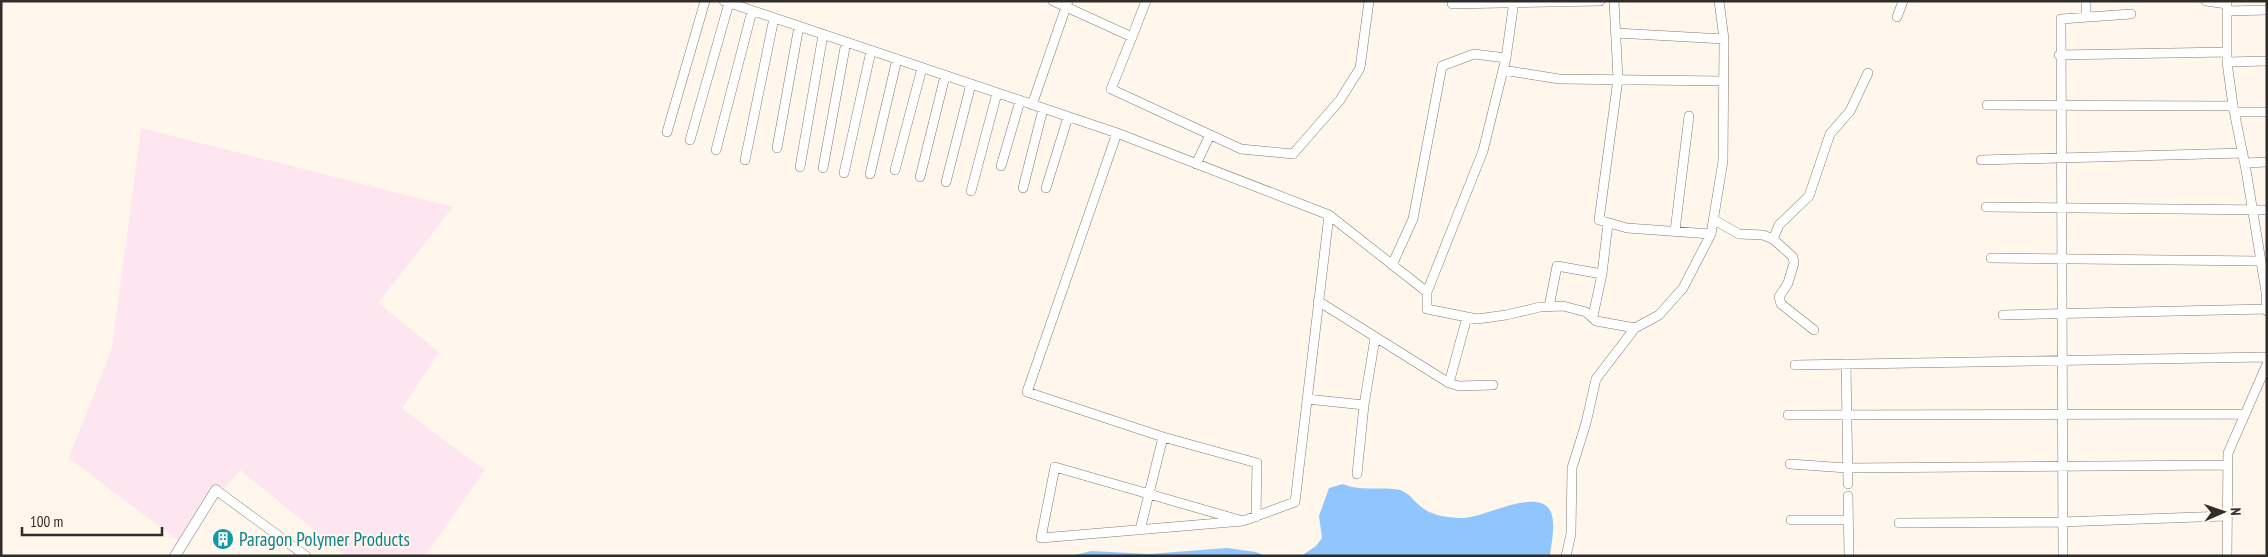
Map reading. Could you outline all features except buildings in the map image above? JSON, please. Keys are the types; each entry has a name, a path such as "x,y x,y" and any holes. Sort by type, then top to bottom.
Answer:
{"street":[{"path":"667,132 705,1"},
{"path":"1053,1 1067,4 1132,37"},
{"path":"1146,1 1111,89 1240,149 1293,154 1340,100 1360,68 1369,1"},
{"path":"1452,4 1600,1"},
{"path":"1614,1 1618,78 1599,220 1627,228 1711,234"},
{"path":"1566,556 1571,534 1572,468 1586,424 1596,379 1635,328 1659,315 1683,288 1711,234 1723,161 1724,39 1718,1"},
{"path":"1897,17 1903,1"},
{"path":"2086,1 2086,17"},
{"path":"2206,1 2267,10"},
{"path":"690,140 727,2 1116,133 1329,215 1427,292"},
{"path":"1514,2 1506,58 1483,152 1427,292 1427,309 1477,319 1563,306 1593,316 1596,321 1635,328"},
{"path":"1032,105 1067,4"},
{"path":"2003,315 2267,310 2266,292 2260,261 2262,247 2252,210 2233,109 2227,62 2227,5"},
{"path":"716,150 752,10"},
{"path":"2063,556 2061,522 2059,55 2061,19 2131,14"},
{"path":"745,160 774,18"},
{"path":"777,148 799,26"},
{"path":"1616,33 1724,39"},
{"path":"800,167 823,34"},
{"path":"823,168 846,42"},
{"path":"844,173 872,51"},
{"path":"2059,55 2227,52"},
{"path":"1392,265 1413,219 1442,66 1474,54 1506,58"},
{"path":"870,174 897,59"},
{"path":"2227,62 2267,61"},
{"path":"895,170 922,68"},
{"path":"1503,70 1559,79 1618,78 1724,81"},
{"path":"1773,239 1775,229 1808,196 1830,134 1850,111 1868,73"},
{"path":"920,177 945,76"},
{"path":"946,182 971,84"},
{"path":"971,191 997,93"},
{"path":"1001,166 1020,101"},
{"path":"1987,106 2060,105 2233,109 2267,112"},
{"path":"1023,188 1043,108"},
{"path":"1675,231 1689,116"},
{"path":"1046,188 1068,117"},
{"path":"1116,133 1026,392 1163,437 1257,463 1256,517"},
{"path":"1196,164 1210,135"},
{"path":"1981,160 2242,153"},
{"path":"2244,162 2267,162"},
{"path":"1986,207 2267,210"},
{"path":"1242,521 1055,467 1041,538 1242,521 1295,502 1329,215"},
{"path":"1714,220 1739,234 1763,235 1773,239 1793,258 1794,263 1788,283 1779,297 1781,304 1814,330"},
{"path":"1593,316 1602,274 1608,223"},
{"path":"1991,258 2260,261"},
{"path":"1549,307 1556,266 1602,274"},
{"path":"1318,300 1375,338 1449,383 1459,386 1493,385"},
{"path":"1449,383 1467,317"},
{"path":"1357,474 1364,406 1375,338"},
{"path":"1795,365 2267,357"},
{"path":"1846,364 1848,484"},
{"path":"2227,556 2228,453 2243,414 2267,364"},
{"path":"1307,399 1364,406"},
{"path":"1788,415 2243,414"},
{"path":"1140,530 1163,437"},
{"path":"1790,464 1848,468 2227,465"},
{"path":"175,556 216,490 306,556"},
{"path":"1848,496 1849,556"},
{"path":"1899,523 2061,522 2226,516"},
{"path":"1792,520 1848,520"}],"shaded area":[{"path":"141,128 453,207 378,303 439,352 402,409 485,470 425,556 346,556 240,470 180,542 69,458 112,348"}],"water":[{"path":"1343,484 1357,488 1400,490 1407,493 1421,507 1428,511 1454,518 1472,517 1517,504 1537,502 1545,505 1552,515 1553,529 1550,556 1301,556 1316,546 1322,538 1319,516 1329,488"},
{"path":"1227,548 1256,552 1265,556 1071,556 1091,551 1149,554"}],"place":[{"name":"Paragon Polymer Products","path":"223,539"}]}
